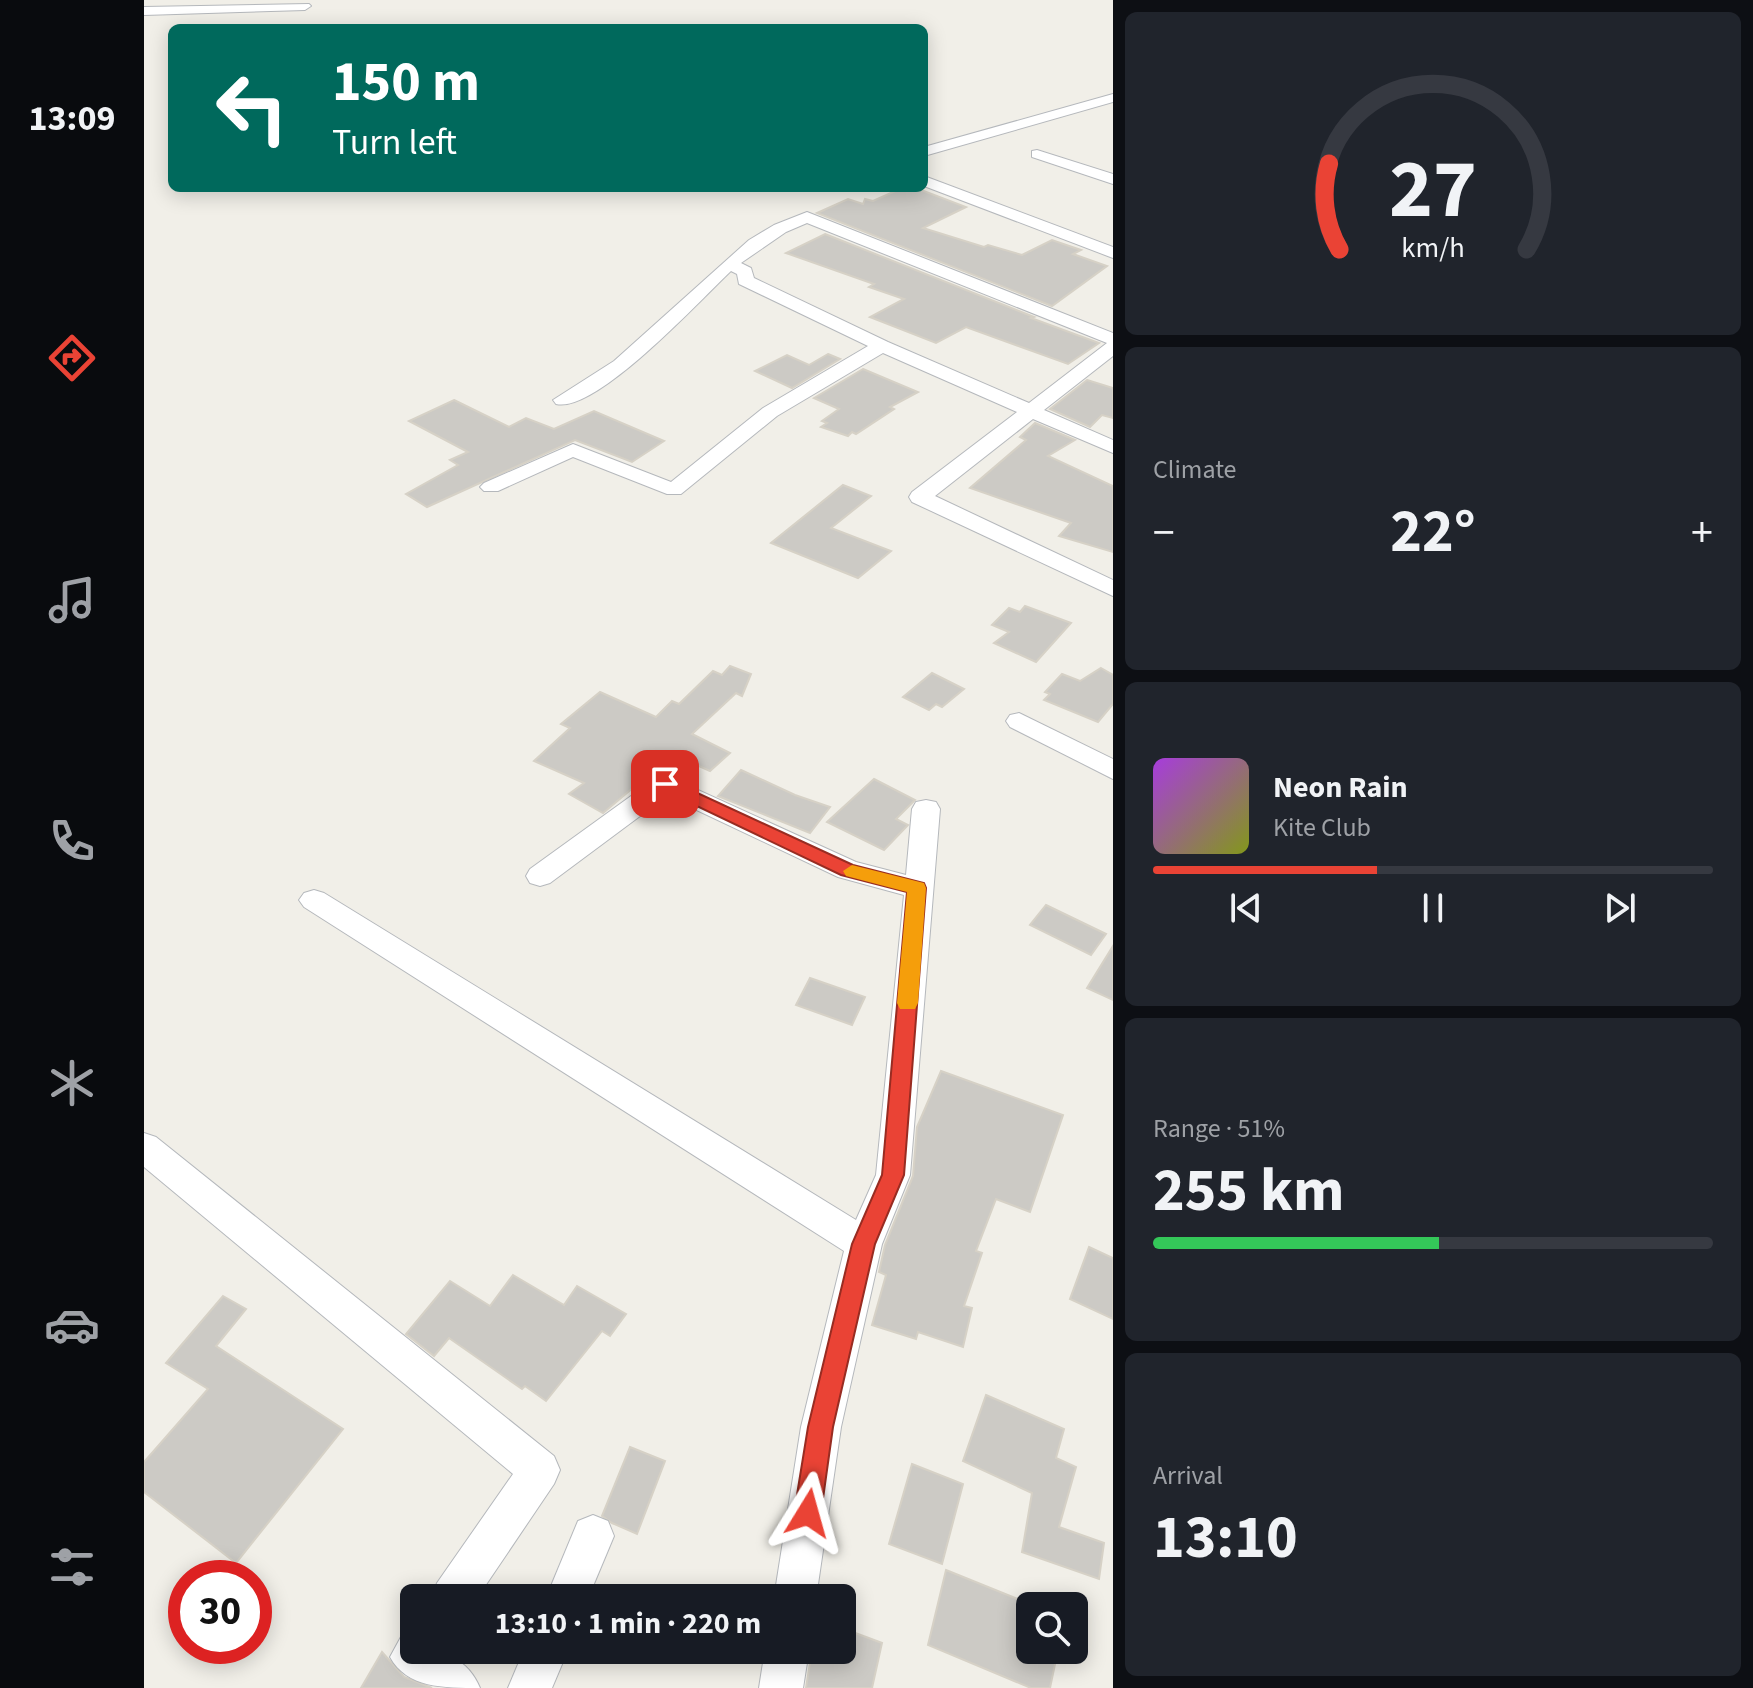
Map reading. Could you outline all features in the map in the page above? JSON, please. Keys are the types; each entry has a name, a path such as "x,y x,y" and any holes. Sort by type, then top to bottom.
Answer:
{"street":[{"path":"144,11 305,6"},
{"path":"928,151 1113,98"},
{"path":"1037,154 1113,179"},
{"path":"928,183 1113,253"},
{"path":"563,400 621,366 731,264 785,224 807,217 1113,339"},
{"path":"731,264 745,272 745,280 882,346 1113,447"},
{"path":"491,487 573,450 674,490 770,412 882,346"},
{"path":"1113,347 920,497 1113,589"},
{"path":"1019,721 1113,770"},
{"path":"540,876 665,784 848,870 917,888"},
{"path":"797,1584 821,1427 864,1244 893,1175 926,809"},
{"path":"314,900 864,1244"},
{"path":"144,1147 540,1470 462,1584"},
{"path":"573,1584 593,1536"},
{"path":"422,1664 458,1688"},
{"path":"530,1688 540,1664"},
{"path":"781,1688 785,1664"}],"building":[{"path":"893,192 927,192 966,207 923,228 1022,255 1052,240 1081,250 1073,254 1107,266 1052,306 817,213 848,199 863,204 865,199 873,201"},
{"path":"825,234 1099,343 1068,364 966,327 936,343 870,317 904,299 869,287 874,284 786,253"},
{"path":"828,354 840,359 792,388 755,371 787,355 809,365"},
{"path":"863,369 918,392 890,407 894,409 856,434 852,432 848,436 821,427 827,423 822,421 839,409 814,398"},
{"path":"1087,380 1113,388 1113,418 1102,415 1090,427 1050,409"},
{"path":"454,400 509,427 526,418 554,429 594,411 664,441 632,462 575,440 427,507 406,494 458,465 450,460 468,452 409,421"},
{"path":"1035,423 1075,440 1048,456 1113,486 1113,552 1059,536 1071,523 970,488 1026,440 1020,437"},
{"path":"843,485 871,496 831,528 891,551 858,578 771,543"},
{"path":"1025,606 1071,623 1036,662 994,643 1009,632 992,625 1009,608 1020,612"},
{"path":"730,666 751,674 742,696 736,693 692,734 730,753 710,771 683,759 668,773 646,777 603,813 569,794 584,783 534,761 570,728 561,724 600,692 656,717 672,701 679,704 713,671 722,675"},
{"path":"1101,668 1113,675 1113,704 1098,722 1044,700 1050,694 1045,692 1062,674 1080,681"},
{"path":"932,673 964,689 942,707 936,704 929,710 903,697"},
{"path":"741,770 830,807 810,833 718,796"},
{"path":"874,779 915,800 896,819 908,825 884,850 827,822"},
{"path":"1046,905 1106,934 1091,955 1030,925"},
{"path":"1113,946 1113,1000 1087,988"},
{"path":"810,978 865,997 852,1025 796,1005"},
{"path":"941,1071 1063,1115 1030,1212 996,1199 976,1251 982,1253 964,1306 972,1308 963,1347 918,1332 916,1339 872,1325 886,1275 879,1272 885,1245 913,1176 917,1127"},
{"path":"1089,1247 1113,1258 1113,1319 1070,1299"},
{"path":"513,1275 564,1305 577,1286 626,1314 610,1336 602,1331 546,1401 525,1386 522,1389 449,1338 434,1356 406,1334 450,1281 490,1306"},
{"path":"223,1296 246,1309 216,1346 343,1429 238,1560 232,1560 144,1492 144,1462 208,1389 166,1363"},
{"path":"986,1395 1064,1429 1056,1458 1076,1467 1059,1527 1104,1543 1099,1579 1022,1552 1032,1493 963,1461"},
{"path":"630,1447 665,1461 637,1534 602,1516"},
{"path":"912,1464 963,1484 942,1564 889,1544"},
{"path":"946,1570 1016,1598 1016,1664 1055,1664 1050,1688 1031,1688 928,1645"},
{"path":"856,1633 882,1643 872,1688 806,1688 810,1664 856,1664"},
{"path":"382,1652 404,1677 432,1688 361,1688"}],"slow traffic":[{"path":"852,871 917,888 907,1003"}],"route":[{"path":"665,784 848,870 917,888 893,1175 864,1244 821,1427 808,1513"}]}
